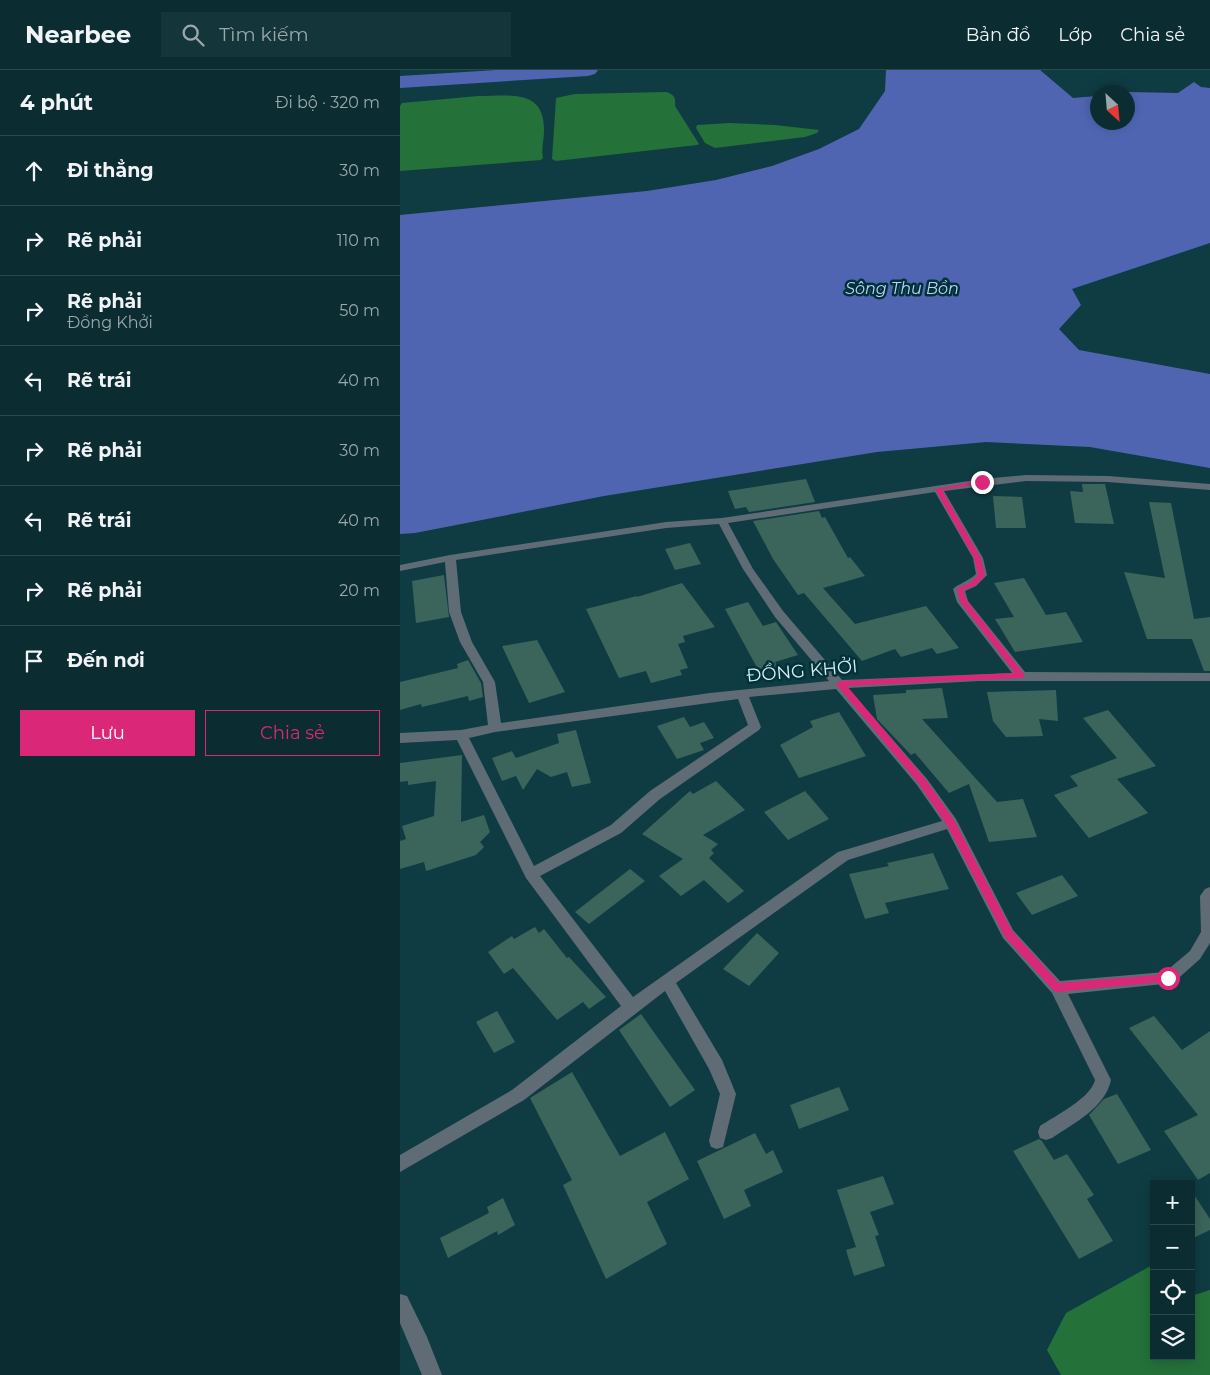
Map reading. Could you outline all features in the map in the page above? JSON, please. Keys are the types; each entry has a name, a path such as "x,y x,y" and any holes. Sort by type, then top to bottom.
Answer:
{"street":[{"path":"400,568 450,558 666,525 722,520 982,482 1026,478 1108,479 1210,487"},
{"path":"938,489 978,558 982,576 972,584 960,589 963,602 1021,676"},
{"path":"722,520 748,569 779,614 922,782 951,823 1008,934 1057,988 1103,1080 1104,1086 1096,1096 1046,1132"},
{"path":"450,558 455,612 466,642 489,682 495,728"},
{"name":"ĐỒNG KHỞI","path":"400,738 461,735 495,728 742,694 840,684 1021,676 1210,677"},
{"path":"531,874 616,829 655,795 754,727 742,694"},
{"path":"461,735 531,874 631,1007"},
{"path":"400,1164 518,1095 631,1007 843,856 951,823"},
{"path":"1057,988 1168,978 1195,955 1208,933 1207,896 1210,893"},
{"path":"667,981 716,1065 728,1094 717,1140"},
{"path":"400,1303 420,1344 432,1375"}],"green space":[{"path":"666,92 674,97 675,106 699,144 556,161 552,159 556,98 575,94"},
{"path":"478,96 513,96 523,97 532,101 538,107 543,117 543,158 541,160 400,171 400,106 402,103"},
{"path":"730,123 775,125 819,130 817,133 805,137 715,148 705,143 696,128 697,125"},
{"path":"1150,1266 1150,1360 1195,1360 1195,1295 1210,1290 1210,1375 1061,1375 1047,1350 1066,1313"}],"water":[{"name":"Sông Thu Bồn","path":"886,70 1040,70 1073,98 1090,97 1090,130 1135,130 1135,92 1178,93 1194,82 1201,87 1210,88 1210,243 1072,289 1081,305 1059,329 1079,350 1210,374 1210,468 1090,447 986,442 877,452 604,496 415,533 400,534 400,215 647,191 716,180 772,166 819,149 859,129 885,91"}],"building":[{"path":"806,479 815,502 749,512 746,507 735,509 728,491"},
{"path":"1082,484 1105,484 1114,524 1075,523 1070,491 1083,492"},
{"path":"993,496 1022,497 1026,528 996,528"},
{"path":"1149,502 1171,503 1194,619 1210,617 1210,671 1204,671 1192,639 1147,639 1124,572 1165,578"},
{"path":"819,511 822,518 825,517 848,558 850,557 865,576 823,588 855,624 926,606 959,648 937,654 932,648 901,657 895,649 862,661 804,593 798,595 773,559 753,521"},
{"path":"690,543 701,564 675,570 665,549"},
{"path":"444,575 449,617 416,623 412,581"},
{"path":"1024,578 1046,615 1066,612 1083,642 1015,652 995,619 1014,617 994,583"},
{"path":"682,583 715,627 683,636 685,642 678,644 688,668 680,670 682,675 651,683 646,671 619,678 586,609 637,597"},
{"path":"748,602 763,626 776,622 798,655 775,662 778,668 760,673 725,609"},
{"path":"537,640 565,692 529,703 502,646"},
{"path":"468,660 481,683 483,697 469,701 468,696 422,707 421,704 400,710 400,682 458,668 457,664"},
{"path":"942,688 948,718 922,719 997,802 1023,799 1037,837 989,842 969,784 949,793 915,753 911,755 877,719 873,695 906,693 906,690"},
{"path":"1056,690 1058,721 1039,719 1043,736 1006,737 993,721 987,692"},
{"path":"1108,710 1156,766 1117,779 1148,813 1089,838 1054,795 1078,786 1070,776 1117,758 1083,718"},
{"path":"839,712 866,756 799,778 780,745 813,727 810,721"},
{"path":"684,717 690,727 704,722 714,738 700,743 704,750 677,759 657,726"},
{"path":"576,730 591,783 572,787 567,772 551,777 537,769 523,790 516,776 502,781 492,758 512,751 516,758 559,743 557,734"},
{"path":"462,755 461,822 484,815 490,832 480,842 484,847 476,855 426,871 424,862 400,869 400,841 406,839 402,826 434,816 436,781 408,785 408,781 400,782 400,763"},
{"path":"716,781 745,810 703,835 718,844 711,850 714,853 709,858 744,891 728,903 704,880 681,896 659,876 683,859 642,834 690,791 693,794"},
{"path":"805,791 829,819 788,840 764,812"},
{"path":"933,853 949,889 885,903 889,913 865,919 849,874 889,866 887,863"},
{"path":"630,869 645,881 589,924 575,912"},
{"path":"1062,875 1078,896 1032,915 1016,893"},
{"path":"535,927 539,933 544,929 567,958 569,957 606,997 589,1009 583,1002 557,1020 513,968 504,974 488,952 512,936 514,939"},
{"path":"757,933 779,953 749,986 723,969"},
{"path":"497,1011 515,1042 494,1053 476,1022"},
{"path":"641,1014 695,1090 670,1107 619,1030"},
{"path":"1154,1016 1182,1050 1210,1031 1210,1173 1198,1180 1164,1131 1198,1115 1129,1028"},
{"path":"572,1072 620,1156 665,1132 689,1179 647,1202 667,1244 606,1279 563,1185 572,1180 530,1098"},
{"path":"839,1087 849,1110 799,1129 790,1105"},
{"path":"1117,1094 1151,1150 1118,1164 1089,1115 1104,1099"},
{"path":"755,1133 766,1154 773,1150 783,1172 744,1190 751,1206 724,1219 697,1161"},
{"path":"1039,1139 1054,1160 1067,1154 1094,1195 1087,1199 1113,1241 1079,1259 1013,1151"},
{"path":"883,1176 894,1204 870,1212 879,1235 875,1236 885,1266 854,1276 846,1250 856,1247 837,1190"},
{"path":"1195,1196 1210,1219 1210,1230 1195,1237"},
{"path":"503,1198 515,1225 498,1235 497,1231 448,1258 440,1238 489,1213 487,1207"}],"waterway":[{"path":"400,82 588,70"}],"route":[{"path":"982,482 938,489 978,558 982,576 972,584 960,589 963,602 1021,676 840,684 922,782 951,823 1008,934 1057,988 1168,978"}]}
